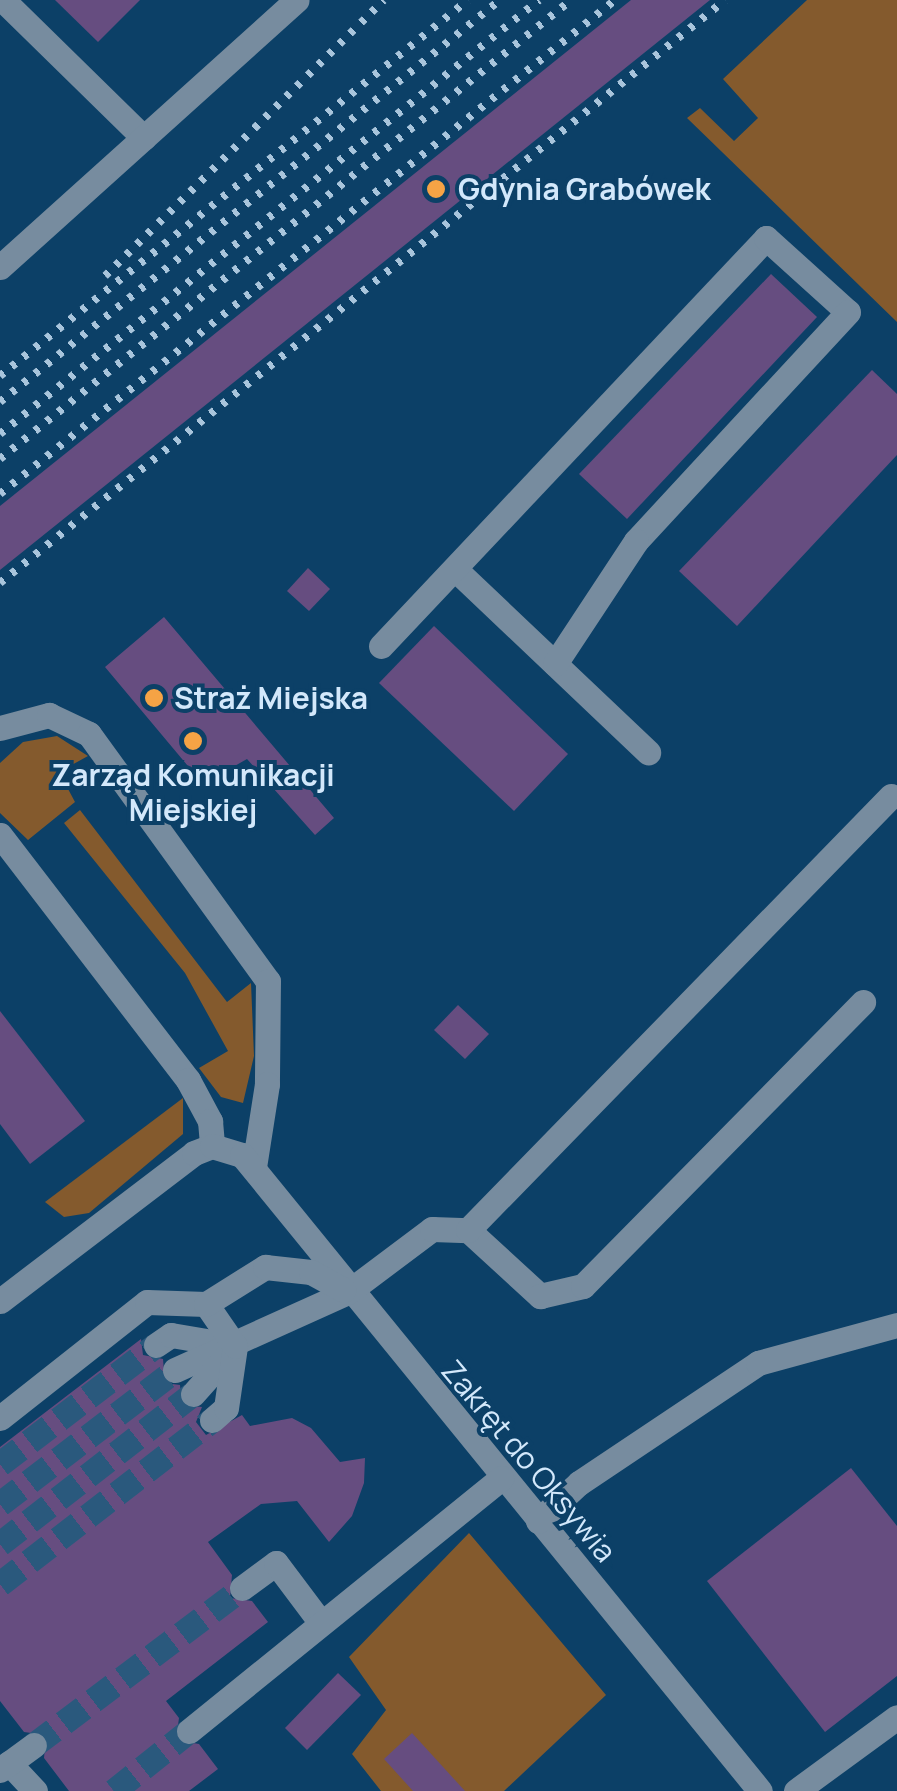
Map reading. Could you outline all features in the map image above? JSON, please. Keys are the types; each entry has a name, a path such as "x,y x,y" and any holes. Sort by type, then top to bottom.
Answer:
{"street":[{"path":"3,0 144,138"},
{"path":"0,267 297,0"},
{"path":"381,646 766,238 848,312 636,541 555,664"},
{"path":"456,570 648,752"},
{"path":"0,728 49,715 89,734 268,981 267,1084 254,1167"},
{"path":"468,1230 891,796"},
{"path":"0,836 188,1080 210,1121 212,1146 0,1301"},
{"path":"175,1370 348,1292 432,1229 468,1230 540,1296 583,1286 864,1002"},
{"name":"Zakręt do Oksywia","path":"212,1146 230,1147 254,1167 348,1292 760,1791"},
{"path":"0,1418 147,1302 206,1304 265,1266 311,1272 348,1292"},
{"path":"206,1304 235,1346 226,1408 212,1420"},
{"path":"538,1521 579,1483 758,1363 897,1326"},
{"path":"156,1345 171,1334 235,1346"},
{"path":"193,1394 235,1346"},
{"path":"188,1731 501,1478"},
{"path":"242,1588 276,1563 322,1623"},
{"path":"796,1791 897,1717"},
{"path":"34,1745 4,1766 35,1791"}],"shaded area":[{"path":"807,0 897,0 897,322 687,118 700,108 734,141 758,118 723,79"},
{"path":"57,736 88,756 59,772 75,802 28,840 0,813 0,763 23,742"},
{"path":"80,810 227,1002 251,983 254,1056 243,1103 221,1097 199,1068 228,1051 185,973 64,823"},
{"path":"183,1098 183,1134 89,1213 64,1217 45,1202"},
{"path":"469,1533 606,1695 504,1791 381,1791 352,1754 386,1710 349,1657"}],"building":[{"path":"55,0 140,0 98,42"},
{"path":"631,0 710,0 0,570 0,506"},
{"path":"771,274 817,317 627,519 579,474"},
{"path":"872,370 897,394 897,455 737,626 679,571"},
{"path":"308,568 330,589 309,611 287,591"},
{"path":"164,617 334,818 315,835 247,759 203,784 105,667"},
{"path":"434,626 568,754 514,811 379,683"},
{"path":"458,1005 489,1034 465,1059 434,1030"},
{"path":"0,1011 85,1121 30,1164 0,1124"},
{"path":"141,1339 143,1355 163,1359 165,1383 180,1385 182,1405 202,1407 196,1422 206,1435 242,1415 250,1426 292,1418 311,1428 340,1462 365,1458 364,1483 352,1516 329,1542 297,1501 261,1504 208,1542 232,1575 230,1598 252,1601 268,1622 166,1701 179,1718 176,1740 199,1744 218,1769 189,1791 69,1791 44,1758 46,1735 24,1732 0,1701 0,1447"},
{"path":"851,1468 897,1526 897,1676 825,1732 707,1581"},
{"path":"338,1673 361,1695 307,1750 285,1728"},
{"path":"412,1733 465,1791 413,1791 384,1759"}],"tunnel":[{"path":"0,1464 156,1345"},
{"path":"0,1504 175,1370"},
{"path":"0,1544 193,1394"},
{"path":"0,1584 212,1420"},
{"path":"34,1745 242,1588"},
{"path":"114,1791 189,1731"}],"railway":[{"path":"105,276 384,0"},
{"path":"0,376 468,0"},
{"path":"0,402 500,0"},
{"path":"0,434 539,0"},
{"path":"0,459 571,0"},
{"path":"0,494 615,0"},
{"path":"0,583 725,0"}],"place":[{"name":"Gdynia Grabówek","path":"436,189"},
{"name":"Straż Miejska","path":"154,698"},
{"name":"Zarząd Komunikacji Miejskiej","path":"193,741"}]}
